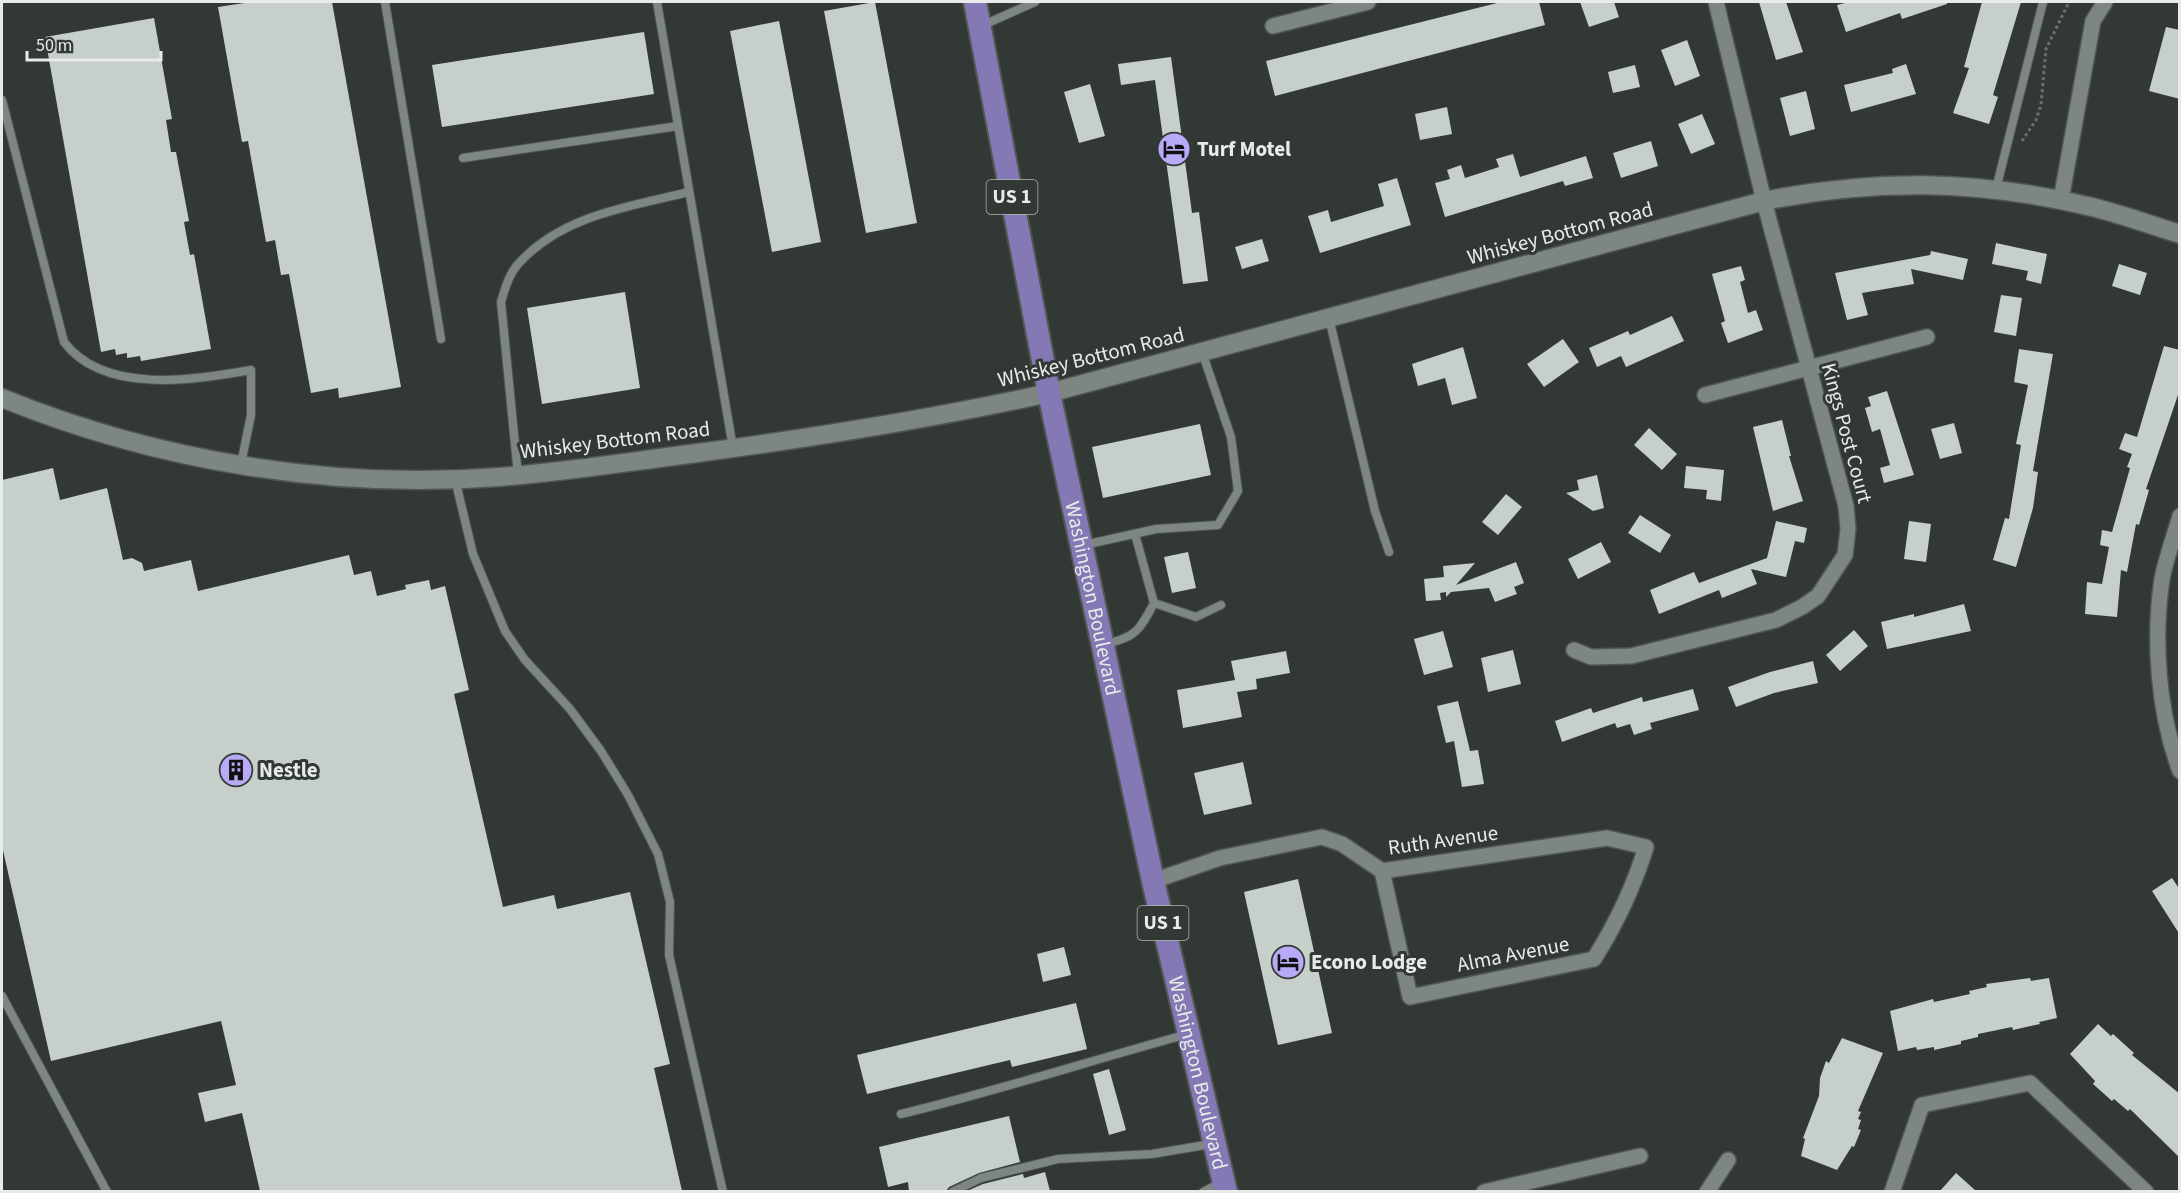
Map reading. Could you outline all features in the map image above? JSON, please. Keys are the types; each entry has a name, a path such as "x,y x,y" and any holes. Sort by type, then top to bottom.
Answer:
{"main road":[{"name":"Washington Boulevard","path":"975,2 1049,393 1153,881 1225,1186"}],"street":[{"path":"1273,26 1368,2"},
{"name":"Kings Post Court","path":"1574,650 1591,657 1631,656 1776,620 1818,596 1845,555 1848,529 1845,506 1764,201 1716,2"},
{"path":"2061,200 2093,21 2105,2"},
{"name":"Whiskey Bottom Road","path":"2,398 129,442 274,470 362,477 455,478 518,475 734,448 925,418 1049,393 1764,201 1823,189 1869,185 1930,184 1996,190 2094,207 2180,234"},
{"path":"1705,395 1927,337"},
{"path":"2180,516 2163,577 2158,622 2165,717 2180,771"},
{"name":"Ruth Avenue","path":"1153,881 1220,858 1322,837 1342,844 1382,871 1607,838 1646,847"},
{"name":"Alma Avenue","path":"1382,871 1410,997 1594,959 1638,873 1646,847"},
{"path":"1892,1191 1922,1105 2030,1083 2146,1191"},
{"path":"1484,1191 1640,1156"},
{"path":"1707,1191 1728,1161"}],"lane":[{"path":"385,2 441,339"},
{"path":"657,2 734,448"},
{"path":"980,27 1035,2"},
{"path":"1996,190 2043,2"},
{"path":"2,100 64,342 86,363 154,381 197,379 250,370 251,415 241,464"},
{"path":"463,158 678,126"},
{"path":"518,475 501,302 506,285 520,261 560,232 595,215 689,192"},
{"path":"1329,318 1375,511 1389,552"},
{"path":"1082,546 1156,529 1218,525 1238,491 1231,436 1202,352"},
{"path":"455,478 473,554 505,631 525,660 570,709 601,752 628,795 658,854 670,902 669,955 723,1191"},
{"path":"1103,645 1128,640 1142,626 1154,603 1135,534"},
{"path":"1154,603 1196,617 1221,605"},
{"path":"2,996 107,1191"},
{"path":"901,1114 966,1099 1079,1063 1189,1034"},
{"path":"952,1191 981,1178 1058,1159 1152,1154 1215,1143"},
{"path":"1203,1191 1225,1186"}],"path":[{"path":"2020,148 2036,120 2041,105 2046,49 2069,2"}],"building":[{"path":"251,2 332,2 401,387 339,398 338,388 311,393 289,274 281,275 275,240 266,242 248,141 242,142 218,7"},
{"path":"875,2 917,223 866,233 824,11"},
{"path":"1501,2 1539,2 1545,25 1275,96 1266,61"},
{"path":"1580,2 1614,2 1619,17 1589,27"},
{"path":"1759,2 1786,2 1803,52 1776,60"},
{"path":"1849,2 1947,2 1947,4 1902,19 1900,13 1846,32 1837,5"},
{"path":"1982,2 2021,2 1993,95 1998,97 1989,124 1953,113 1969,68 1964,67"},
{"path":"154,18 172,119 166,120 171,152 176,152 189,221 184,222 190,255 194,254 211,349 141,361 140,356 127,358 127,353 116,355 115,349 101,352 45,37"},
{"path":"779,21 821,242 772,252 730,31"},
{"path":"2166,27 2180,30 2180,99 2149,91"},
{"path":"644,32 654,94 442,127 432,65"},
{"path":"1687,40 1700,76 1675,86 1661,50"},
{"name":"Turf Motel","path":"1171,57 1192,213 1199,212 1208,281 1183,284 1155,80 1121,85 1118,64"},
{"path":"1906,64 1916,94 1851,112 1844,85 1893,73 1892,69"},
{"path":"1635,65 1640,87 1613,93 1608,72"},
{"path":"1090,84 1105,136 1079,143 1064,92"},
{"path":"1806,91 1815,129 1790,136 1780,98"},
{"path":"1447,107 1452,134 1420,140 1415,114"},
{"path":"1702,114 1715,144 1691,154 1678,124"},
{"path":"1651,141 1658,166 1621,178 1613,153"},
{"path":"1513,154 1520,177 1586,156 1593,178 1565,186 1563,181 1445,217 1435,183 1450,179 1447,170 1461,165 1465,178 1499,167 1496,159"},
{"path":"1397,178 1411,225 1320,253 1308,216 1328,210 1331,222 1384,206 1378,184"},
{"path":"1262,239 1269,261 1242,269 1235,247"},
{"path":"1996,243 2047,254 2041,284 2026,280 2028,271 1992,264"},
{"path":"1931,251 1968,259 1963,280 1911,269 1914,284 1862,293 1868,315 1847,320 1835,273 1930,255"},
{"path":"2119,264 2147,273 2140,295 2112,286"},
{"path":"1741,266 1745,280 1740,282 1748,313 1756,310 1763,330 1728,343 1721,323 1725,321 1712,274"},
{"path":"625,292 640,388 542,404 527,308"},
{"path":"2001,295 2022,298 2016,336 1994,332"},
{"path":"1672,316 1684,341 1626,367 1621,356 1597,367 1589,348 1628,331 1630,335"},
{"path":"1563,339 1579,362 1544,387 1527,364"},
{"path":"2164,346 2180,350 2180,389 2146,489 2149,490 2139,525 2136,524 2127,572 2121,570 2117,617 2085,614 2087,582 2102,584 2109,547 2100,545 2102,530 2112,532 2130,468 2127,467 2132,454 2119,449 2125,433 2137,437"},
{"path":"1463,347 1477,398 1452,405 1445,378 1418,386 1412,364"},
{"path":"2019,349 2053,354 2033,471 2038,472 2033,508 2016,567 1993,560 2005,518 2009,519 2021,445 2016,444 2028,385 2014,382"},
{"path":"1887,391 1914,475 1884,483 1880,468 1890,465 1880,429 1872,432 1865,408 1871,406 1868,397"},
{"path":"1782,420 1791,456 1789,456 1803,501 1773,511 1753,427"},
{"path":"1954,423 1962,453 1940,459 1931,429"},
{"path":"1200,424 1211,475 1103,498 1092,447"},
{"path":"1649,428 1677,454 1662,470 1634,445"},
{"path":"1686,466 1724,470 1721,501 1706,499 1707,490 1684,488"},
{"name":"Nestle","path":"53,468 60,500 107,488 123,560 132,558 142,563 144,571 191,560 198,591 349,555 354,575 371,571 377,596 406,589 405,585 429,580 431,590 445,586 469,690 454,694 503,907 554,895 557,909 630,892 670,1064 654,1068 682,1191 260,1191 242,1113 205,1122 198,1093 236,1085 221,1021 51,1061 2,846 2,480"},
{"path":"1597,475 1604,508 1593,511 1566,493 1579,490 1577,480"},
{"path":"1506,494 1522,507 1498,535 1482,522"},
{"path":"1640,515 1671,535 1660,553 1628,533"},
{"path":"1776,521 1807,528 1804,543 1795,541 1786,577 1751,569 1757,584 1722,598 1719,590 1659,614 1650,590 1694,572 1699,583 1767,558"},
{"path":"1909,521 1931,524 1926,562 1904,559"},
{"path":"1601,542 1611,562 1578,579 1568,559"},
{"path":"1188,552 1196,588 1172,593 1164,557"},
{"path":"1516,562 1524,583 1514,587 1517,594 1495,602 1489,588 1451,592 1446,597 1446,592 1440,593 1441,600 1426,601 1424,579 1444,577 1443,566 1475,563 1456,585"},
{"path":"1964,604 1971,631 1887,649 1881,622 1914,614 1914,617"},
{"path":"1854,630 1868,646 1840,671 1826,655"},
{"path":"1443,631 1453,667 1424,675 1414,639"},
{"path":"1513,650 1521,684 1488,692 1481,658"},
{"path":"1286,651 1290,673 1256,679 1257,689 1237,692 1242,717 1183,728 1177,690 1235,680 1231,661"},
{"path":"1813,661 1818,683 1774,693 1736,707 1728,687 1770,672"},
{"path":"1693,689 1699,710 1650,723 1652,729 1634,735 1630,724 1617,728 1615,723 1562,742 1555,721 1591,708 1593,713 1642,697 1643,702"},
{"path":"1458,701 1470,751 1478,750 1484,784 1462,787 1454,741 1446,743 1437,706"},
{"path":"1243,762 1252,804 1204,815 1194,773"},
{"path":"2172,878 2180,890 2180,935 2152,891"},
{"name":"Econo Lodge","path":"1298,879 1332,1033 1278,1045 1244,892"},
{"path":"1064,947 1071,975 1043,982 1037,954"},
{"path":"2030,978 2031,981 2049,978 2057,1018 2013,1030 2012,1027 1978,1034 1978,1037 1961,1041 1961,1044 1934,1050 1934,1047 1917,1050 1916,1047 1898,1051 1890,1011 1933,999 1934,1002 1970,994 1969,991 1987,987 1986,984"},
{"path":"1076,1003 1087,1049 1012,1067 1010,1060 867,1094 857,1055"},
{"path":"2098,1024 2111,1036 2113,1034 2134,1053 2132,1055 2180,1094 2180,1158 2130,1109 2128,1111 2114,1099 2112,1101 2093,1084 2095,1081 2070,1054"},
{"path":"1842,1038 1883,1053 1858,1111 1861,1112 1858,1119 1861,1120 1858,1129 1861,1130 1854,1147 1852,1146 1837,1170 1801,1156 1805,1139 1803,1138 1819,1096 1820,1078 1826,1061 1829,1063"},
{"path":"1109,1069 1126,1130 1109,1135 1093,1074"},
{"path":"1009,1116 1020,1162 979,1173 949,1187 946,1191 909,1191 908,1182 888,1187 879,1147"},
{"path":"1045,1172 1050,1191 967,1191 983,1184 1023,1174 1024,1178"},
{"path":"1956,1173 1976,1191 1940,1191"}],"place":[{"name":"Turf Motel","path":"1174,149"},
{"name":"Nestle","path":"236,770"},
{"name":"Econo Lodge","path":"1288,962"}]}
